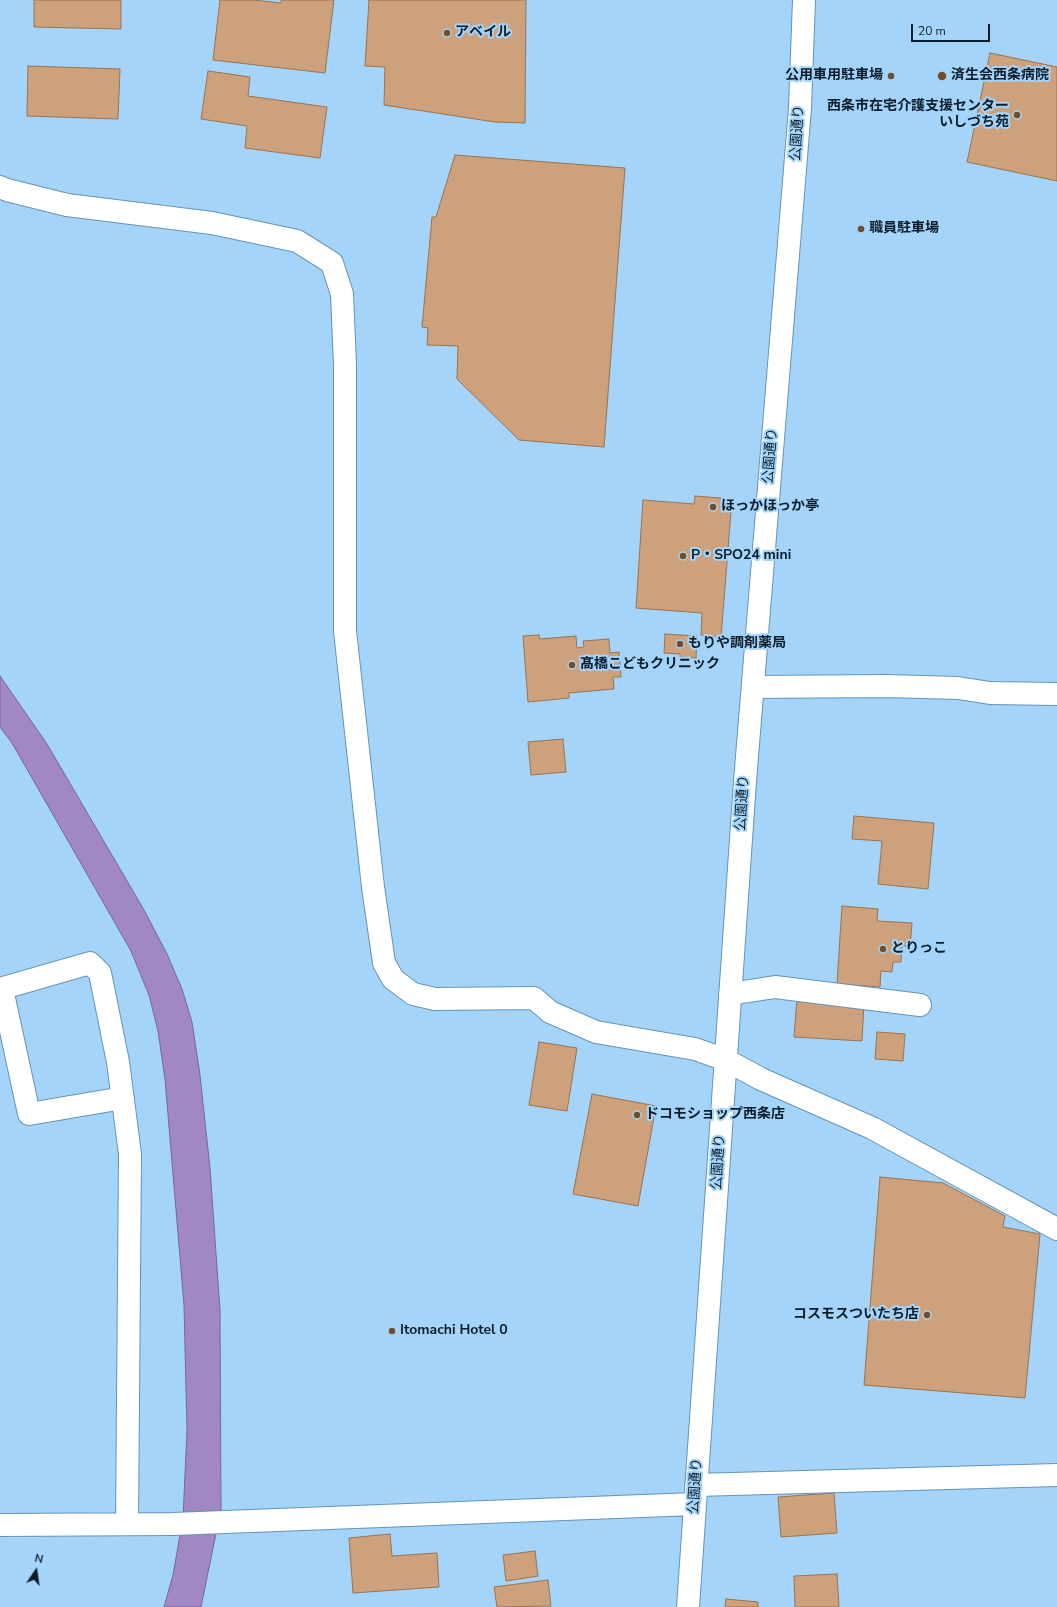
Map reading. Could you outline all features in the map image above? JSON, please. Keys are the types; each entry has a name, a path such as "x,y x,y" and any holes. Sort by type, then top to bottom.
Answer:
{"street":[{"name":"公園通り","path":"688,1607 752,687 800,108 804,0"},
{"path":"0,187 67,205 212,223 297,241 332,263 342,294 345,365 345,631 373,888 384,963 393,979 413,994 435,999 534,998 550,1012 596,1032 696,1049 726,1060 761,1079 872,1128 1057,1229"},
{"path":"752,687 887,686 958,688 990,693 1057,694"},
{"path":"123,1098 29,1114 1,989 90,963 100,973 118,1062 123,1098 130,1154 127,1524"},
{"path":"730,994 775,987 920,1005"},
{"path":"0,1525 173,1524 223,1522 696,1494 1057,1476"}],"shaded area":[{"path":"0,676 47,744 144,910 167,954 182,989 192,1022 200,1075 210,1168 220,1310 221,1509 201,1607 164,1607 173,1575 183,1518 187,1431 184,1305 165,1079 158,1031 149,995 131,951 12,743 0,727"}],"building":[{"path":"34,0 121,0 121,29 34,27"},
{"path":"220,0 253,0 281,3 281,0 334,0 325,73 213,60"},
{"name":"アベイル","path":"369,0 526,0 525,123 495,122 384,105 385,67 365,66"},
{"name":"西条市在宅介護支援センター いしづち苑","path":"990,53 1057,67 1057,181 967,162"},
{"path":"28,66 120,69 118,119 27,116"},
{"path":"208,71 250,77 248,96 327,107 320,158 245,148 247,126 201,119"},
{"path":"455,155 625,168 604,447 519,440 457,379 458,346 427,345 428,328 422,327 432,217 436,217"},
{"name":"P・SPO24 mini","path":"695,496 732,499 721,637 701,635 702,613 636,608 643,500 694,504"},
{"name":"もりや調剤薬局","path":"665,634 697,636 696,658 680,657 680,654 664,653"},
{"name":"髙橋こどもクリニック","path":"539,635 540,639 576,636 577,648 584,647 583,641 609,639 610,653 619,652 621,677 613,677 614,689 569,693 569,698 528,702 523,636"},
{"path":"563,739 566,772 531,775 528,742"},
{"path":"854,816 934,823 928,889 878,884 882,841 852,839"},
{"path":"842,906 878,909 877,921 912,923 910,948 902,945 901,962 893,962 892,972 881,971 880,987 837,984"},
{"path":"797,999 864,1003 862,1041 794,1037"},
{"path":"877,1032 905,1034 903,1061 875,1059"},
{"path":"539,1042 577,1048 567,1111 529,1105"},
{"path":"592,1094 656,1106 638,1206 573,1194"},
{"path":"880,1177 943,1183 1005,1216 1003,1227 1040,1234 1025,1398 864,1385"},
{"path":"834,1493 837,1533 781,1537 778,1497"},
{"path":"390,1534 392,1556 437,1553 439,1587 353,1593 349,1538"},
{"path":"535,1551 538,1576 506,1581 503,1555"},
{"path":"837,1574 839,1607 795,1607 794,1576"},
{"path":"548,1580 551,1606 497,1607 494,1587"},
{"path":"726,1599 758,1602 758,1607 725,1607"}],"place":[{"name":"アベイル","path":"447,33"},
{"name":"公用車用駐車場","path":"891,76"},
{"name":"済生会西条病院","path":"942,76"},
{"name":"西条市在宅介護支援センター いしづち苑","path":"1017,115"},
{"name":"職員駐車場","path":"861,229"},
{"name":"ほっかほっか亭","path":"713,507"},
{"name":"P・SPO24 mini","path":"683,556"},
{"name":"もりや調剤薬局","path":"680,644"},
{"name":"髙橋こどもクリニック","path":"572,665"},
{"name":"とりっこ","path":"883,949"},
{"name":"ドコモショップ西条店","path":"637,1115"},
{"name":"コスモスついたち店","path":"927,1315"},
{"name":"Itomachi Hotel 0","path":"392,1331"}]}
